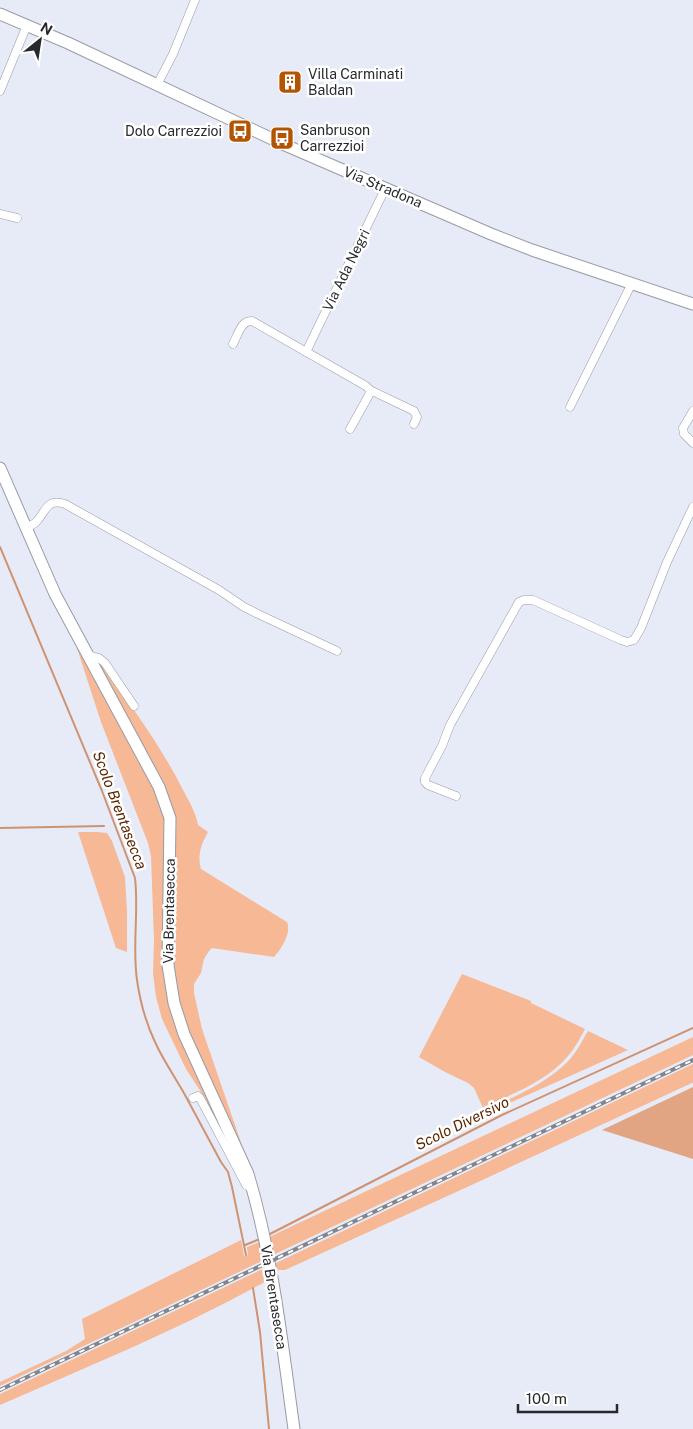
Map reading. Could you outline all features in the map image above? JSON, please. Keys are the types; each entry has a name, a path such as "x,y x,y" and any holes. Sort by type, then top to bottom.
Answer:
{"street":[{"path":"157,85 173,54 195,0"},
{"name":"Via Stradona","path":"0,14 68,43 267,137 386,189 532,250 693,304"},
{"path":"0,90 26,25"},
{"name":"Via Ada Negri","path":"306,352 386,189"},
{"path":"0,214 16,218"},
{"path":"570,407 632,283"},
{"path":"233,344 244,323 248,320 252,321 370,390 414,412 417,417 414,424"},
{"path":"350,429 370,390"},
{"path":"693,411 683,428 684,434 693,443"},
{"name":"Via Brentasecca","path":"0,468 55,594 159,787 170,818 168,965 174,1003 177,1016 253,1189 263,1228 277,1300 294,1429"},
{"path":"26,527 37,522 44,510 54,502 65,504 258,614 338,652"},
{"path":"456,796 425,782 427,772 442,746 450,725 519,602 533,600 621,640 634,640 641,628 667,562 693,507"},
{"path":"88,655 99,658 105,663 134,706"},
{"path":"193,1098 198,1096 200,1098 246,1184 253,1189"}],"shaded area":[{"path":"73,636 158,791 168,817 163,966 226,1139 203,1095 186,1069 162,1019 156,997 153,973 154,940 151,856 148,843 101,722"},
{"path":"97,661 103,666 135,711 174,774 190,803 198,825 208,832 200,850 201,869 287,922 287,936 274,957 212,948 204,959 201,973 194,984 194,993 202,1029 247,1160 188,1035 175,985 176,836 174,820"},
{"path":"78,832 107,833 112,841 125,877 127,952 116,948"},
{"path":"462,974 531,1001 531,1003 585,1029 571,1053 550,1073 529,1086 483,1108 474,1088 468,1083 419,1057"},
{"path":"588,1031 628,1050 485,1114 484,1111 545,1080 563,1066 577,1050"},
{"path":"693,1037 693,1055 271,1256 267,1238"},
{"path":"693,1064 693,1083 285,1270 278,1270 274,1266 274,1264"},
{"path":"693,1087 693,1159 602,1130"},
{"path":"241,1240 244,1256 248,1255 247,1247 262,1241 266,1259 0,1386 0,1382 66,1351 85,1339 82,1319"},
{"path":"267,1267 270,1279 237,1297 136,1345 0,1405 0,1394"}],"waterway":[{"name":"Scolo Brentasecca","path":"0,547 102,791 135,878 136,967 138,988 144,1012 152,1035 162,1055 228,1172 246,1255"},
{"path":"0,828 104,826"},
{"name":"Scolo Diversivo","path":"268,1235 502,1115 693,1028"},
{"name":"Scolo Diversivo","path":"245,1245 260,1239"},
{"name":"Scolo Brentasecca","path":"253,1288 260,1332 269,1429"}],"railway":[{"path":"0,1390 693,1060"}],"place":[{"name":"Villa Carminati Baldan","path":"290,82"},
{"name":"Dolo Carrezzioi","path":"240,131"},
{"name":"Sanbruson Carrezzioi","path":"282,138"}]}
